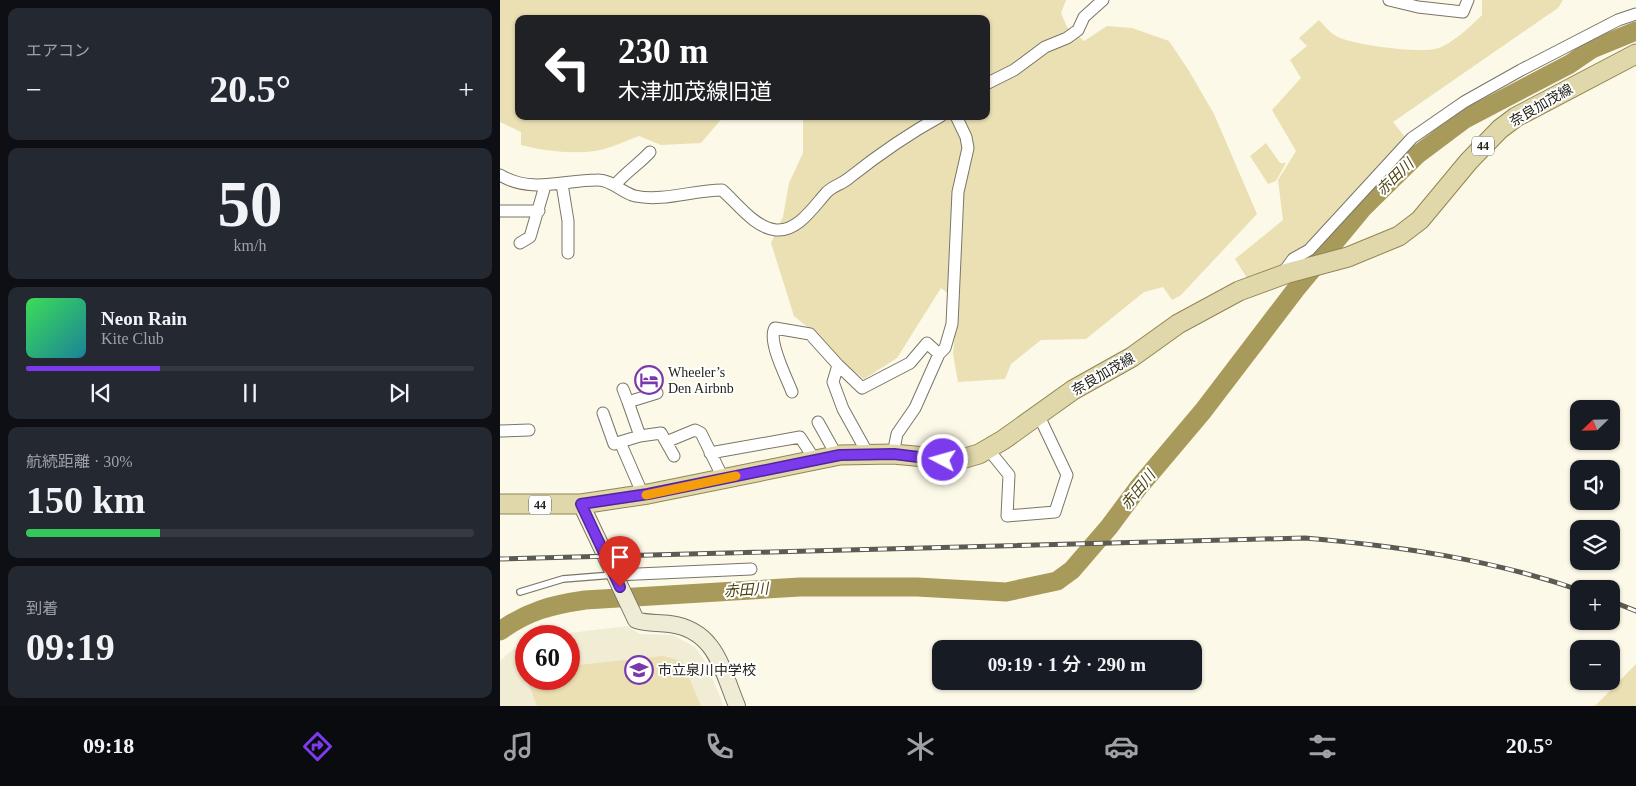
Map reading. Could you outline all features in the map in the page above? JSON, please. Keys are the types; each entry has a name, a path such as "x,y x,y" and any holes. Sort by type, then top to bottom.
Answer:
{"main road":[{"name":"奈良加茂線","path":"500,504 581,504 643,495 838,456 894,454 958,460 988,449 1073,390 1132,357 1178,324 1239,291 1284,274 1348,256 1389,241 1414,226 1434,206 1476,154 1500,129 1516,117 1636,54"}],"street":[{"path":"990,82 1014,70 1045,47 1067,38 1078,30 1084,17 1103,0"},
{"path":"1389,0 1418,7 1463,12 1468,0"},
{"path":"1284,274 1294,258 1309,250 1412,138 1464,102 1521,70 1618,20 1636,14"},
{"path":"500,175 511,182 545,186 598,179 615,185 634,196 662,196 722,190 758,223 775,230 786,230 800,221 828,190 847,180 874,157 934,120"},
{"path":"894,454 897,434 915,408 938,354 945,348 952,324 957,202 968,148 966,137 958,120"},
{"path":"615,185 629,169 639,164 650,152"},
{"path":"562,184 564,210 568,221 568,254"},
{"path":"520,243 530,238 545,186"},
{"path":"500,211 539,211"},
{"path":"792,392 772,342 772,332 775,328 810,334 862,388 910,363 927,343 938,354"},
{"path":"838,365 833,382 843,409 868,454"},
{"path":"623,389 640,436"},
{"path":"628,402 657,393"},
{"path":"603,413 614,444 640,436 662,433 674,456"},
{"path":"988,449 1009,475 1007,516 1055,512 1067,475 1038,414"},
{"path":"818,422 838,456"},
{"path":"500,432 528,430"},
{"path":"666,442 695,430 701,433 723,478"},
{"path":"710,453 800,437 815,460"},
{"path":"620,442 643,495"},
{"path":"581,504 636,620 646,623 671,624 700,634 712,646 737,706"},
{"path":"615,575 751,569"}],"lane":[{"path":"520,592 563,580 615,575"}],"shaded area":[{"path":"500,0 1066,0 1061,13 1067,27 1072,32 990,79 990,15 515,15 515,120 721,120 701,143 661,145 639,136 611,147 586,152 548,150 521,145 521,132 500,122"},
{"path":"1482,0 1563,0 1558,8 1393,122 1409,142 1301,260 1247,278 1235,259 1283,220 1278,180 1296,151 1272,110 1301,78 1290,60 1307,46 1299,38 1319,20 1336,36 1355,42 1400,49 1435,49 1454,40 1482,15"},
{"path":"1107,26 1132,28 1169,41 1214,114 1257,214 1181,295 1172,300 1163,287 1144,292 1086,339 1041,340 1011,364 1005,379 958,382 953,354 958,301 941,288 897,358 864,379 836,358 811,330 794,316 771,243 776,232 876,160 940,120 990,120 990,84 1077,35 1084,41"},
{"path":"803,120 931,120 799,219 778,227 783,217 789,183 803,153"},
{"path":"1266,143 1280,163 1286,163 1276,181 1268,184 1250,156"},
{"name":"市立泉川中学校","path":"627,626 640,634 673,635 695,647 705,661 724,706 500,706 500,661 515,648 515,690 580,690 580,632"},
{"path":"663,656 682,661 701,706 537,706 531,690 580,690 580,665"},
{"path":"1636,664 1636,706 1593,706 1611,690 1620,690 1620,680"}],"waterway":[{"name":"赤田川","path":"500,631 520,618 540,610 585,600 800,587 917,587 1006,592 1057,581 1072,570 1109,527 1138,488 1203,411 1296,289 1363,208 1417,155 1465,119 1570,64 1592,49 1636,31"}],"railway":[{"path":"500,559 1305,538 1375,545 1444,555 1512,570 1570,587"},
{"path":"1620,605 1636,611"}],"slow traffic":[{"path":"646,495 736,476"}],"place":[{"name":"Wheeler’s Den Airbnb","path":"649,380"},
{"name":"市立泉川中学校","path":"639,670"}],"route":[{"path":"620,587 608,557 581,504 648,494 840,455 894,454 943,460"}]}
